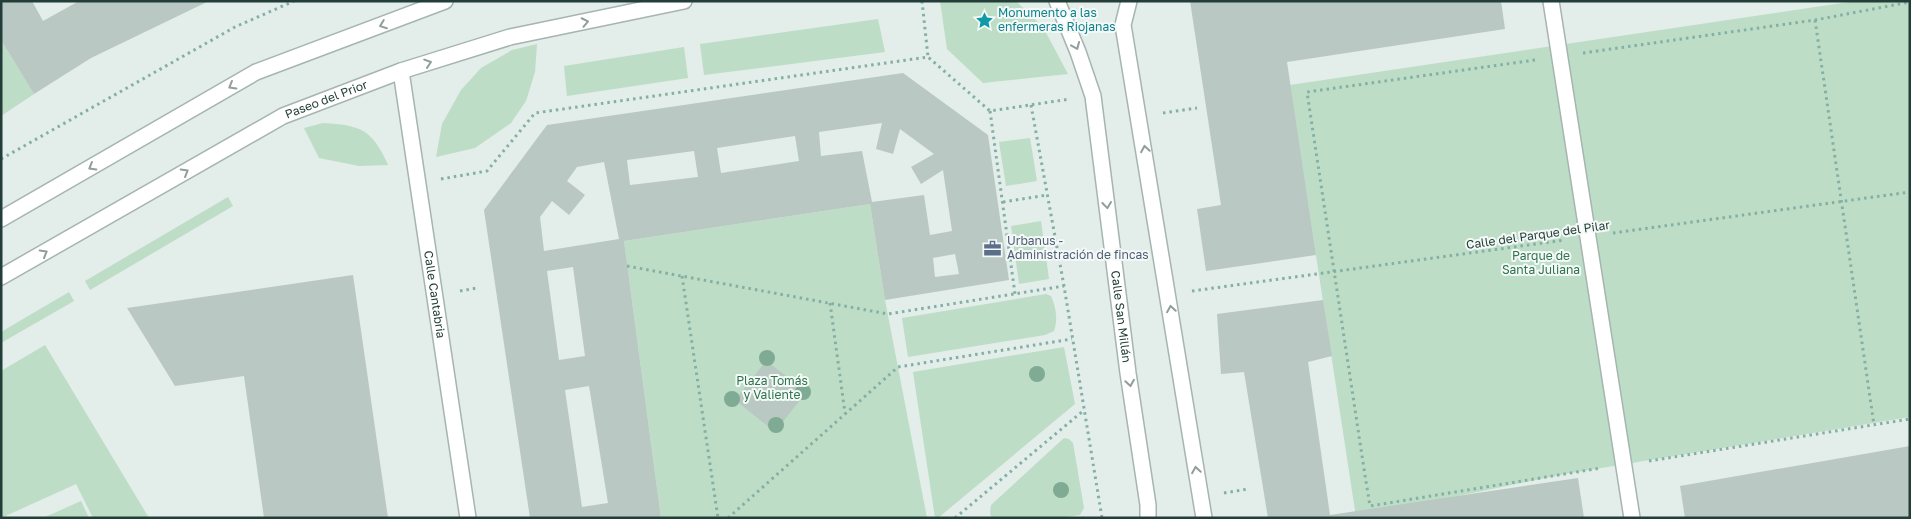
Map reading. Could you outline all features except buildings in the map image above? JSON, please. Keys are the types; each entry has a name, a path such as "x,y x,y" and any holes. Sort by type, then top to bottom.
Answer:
{"street":[{"path":"1,219 256,72 445,1"},
{"name":"Paseo del Prior","path":"1,277 283,116 401,71 510,37 684,1"},
{"name":"Calle San Millán","path":"1056,1 1078,52 1093,96 1128,373 1148,504 1148,518"},
{"path":"1129,1 1123,25 1204,518"},
{"path":"1551,1 1632,518"},
{"name":"Calle Cantabria","path":"401,71 468,518"}],"path":[{"path":"1,159 235,27 294,1"},
{"path":"922,1 928,57 990,111 1015,294"},
{"path":"1910,2 1815,20 1308,92 1370,506 1910,419"},
{"path":"1815,20 1874,425"},
{"path":"418,183 487,171 536,113 928,57"},
{"path":"990,111 1093,96"},
{"path":"1031,105 1064,286 1102,518"},
{"path":"1139,116 1197,108"},
{"name":"Calle del Parque del Pilar","path":"1168,294 1910,192"},
{"path":"1003,202 1047,195"},
{"path":"627,266 888,314 1064,286"},
{"path":"682,276 718,518"},
{"path":"830,303 845,414"},
{"path":"728,518 898,367 1072,338"},
{"path":"955,518 1084,410"}],"green space":[{"path":"940,1 1016,1 1043,27 1068,74 983,83 947,49"},
{"name":"Parque de Santa Juliana","path":"1856,1 1910,1 1910,417 1565,474 1356,517 1290,85"},
{"path":"878,19 885,52 704,75 700,44"},
{"path":"1,40 34,94 1,116"},
{"path":"537,44 535,72 526,101 511,123 475,148 436,157 442,124 461,90 481,68 512,50"},
{"path":"684,47 688,78 567,96 564,66"},
{"path":"323,123 347,125 363,131 376,144 388,165 359,166 319,158 304,128"},
{"path":"1030,138 1037,181 1006,186 999,142"},
{"path":"228,197 233,206 90,290 85,281"},
{"name":"Plaza Tomás y Valiente","path":"870,204 885,300 927,518 661,518 624,241"},
{"path":"1041,221 1049,279 1019,284 1011,226"},
{"path":"69,292 74,301 1,343 1,332"},
{"path":"1046,294 1051,296 1055,309 1056,322 1054,331 1045,335 908,357 902,318"},
{"path":"45,345 149,518 93,518 76,484 1,518 1,371"},
{"path":"1064,347 1075,404 938,518 935,518 913,372"},
{"path":"1064,438 1069,439 1073,443 1084,508 1080,515 1060,518 991,518 991,505"},
{"path":"81,501 89,518 43,518"}],"place":[{"name":"Monumento a las enfermeras Riojanas","path":"984,20"},
{"name":"Urbanus - Administración de fincas","path":"993,248"}]}
